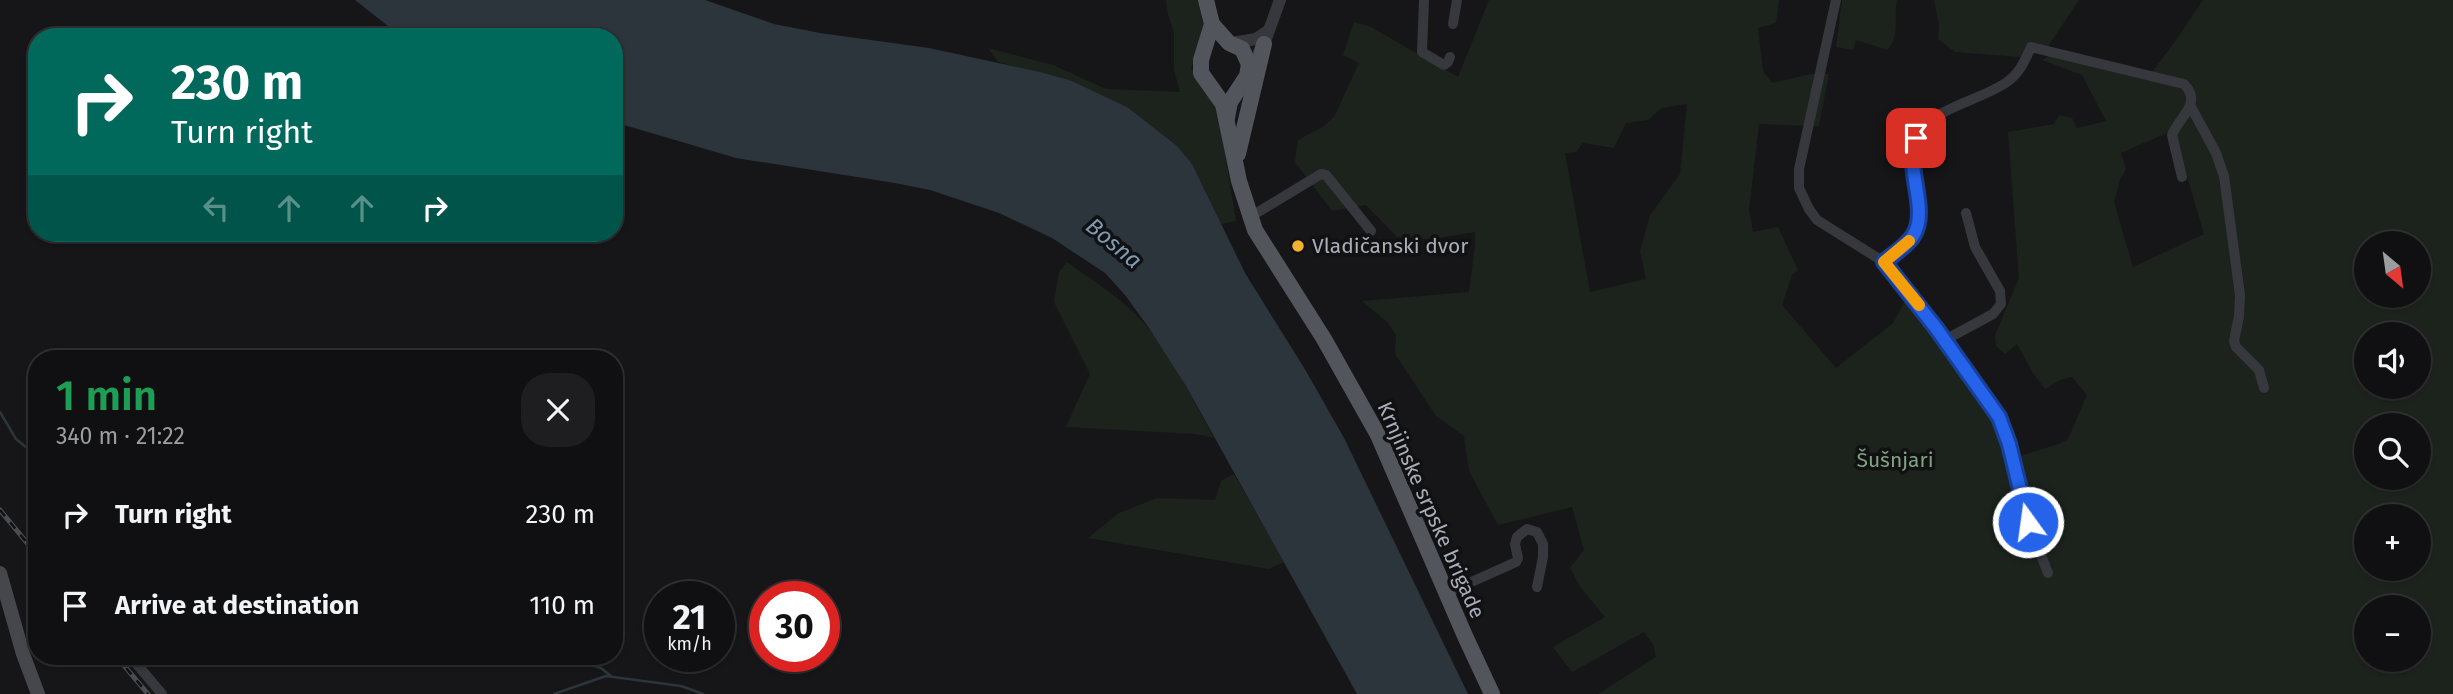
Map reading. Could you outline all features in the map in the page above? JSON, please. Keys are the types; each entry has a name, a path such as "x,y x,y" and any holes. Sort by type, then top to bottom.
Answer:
{"main road":[{"path":"1206,0 1212,24 1201,60 1203,79 1213,88 1224,91 1240,85"},
{"path":"1212,24 1245,54 1248,70 1230,103 1227,118"},
{"path":"1203,54 1215,44 1231,43"},
{"path":"1236,167 1264,44"},
{"name":"Krnjinske srpske brigade","path":"1213,88 1223,104 1236,167 1250,216 1262,243 1324,339 1378,435 1492,694"},
{"path":"0,573 23,654 38,694"}],"street":[{"path":"1248,70 1264,44 1280,0"},
{"path":"1424,0 1422,52 1444,65 1450,57"},
{"path":"1453,24 1457,0"},
{"path":"1836,0 1799,169 1799,188 1817,220 1884,262 1945,340 1999,417 2009,444 2028,522 2048,573"},
{"path":"1231,43 1256,39 1272,24"},
{"path":"1884,262 1907,243 1918,225 1911,159 1916,138 1923,129 1953,108 2008,81 2021,69 2031,47 2184,84 2190,90 2191,107 2172,135 2182,177"},
{"path":"2191,107 2222,164 2240,295 2234,341 2236,347 2259,369 2264,388"},
{"path":"1250,216 1321,174 1326,175 1371,231"},
{"path":"1945,340 1993,314 2001,304 2000,291 1975,247 1966,213"},
{"path":"1447,593 1516,562 1517,537 1527,529 1537,532 1543,544 1537,587"},
{"path":"138,665 162,694"}],"green space":[{"path":"1166,0 1198,0 1204,28 1191,68 1213,99 1218,111 1236,221 1221,224 1203,186 1176,145 1127,107 1072,81 998,62 988,48 1053,65 1106,89 1180,92 1174,70 1174,33"},
{"name":"Šušnjari","path":"1489,0 1779,0 1776,23 1758,28 1763,71 1772,83 1811,74 1829,74 1819,126 1759,124 1749,210 1753,232 1778,227 1798,270 1792,275 1782,305 1836,368 1893,323 1905,301 1990,417 2007,460 2068,439 2087,395 2072,377 2062,379 2045,389 2017,344 2005,354 1996,346 1995,335 2019,278 2008,132 2054,124 2059,115 2072,118 2077,128 2106,121 2082,75 2042,60 2054,53 2147,79 2203,0 2453,0 2453,694 1598,694 1656,657 1653,644 1644,632 1572,672 1553,647 1605,617 1581,588 1570,568 1584,550 1572,507 1498,525 1469,471 1464,436 1436,416 1395,354 1396,335 1387,322 1362,301 1469,292 1475,232 1430,239 1397,237 1366,205 1332,211 1295,162 1298,140 1324,126 1334,117 1359,63 1343,55 1354,22 1371,27 1458,77","holes":["1687,104 1680,174 1650,215 1640,251 1646,279 1590,292 1565,153 1576,152 1583,143 1614,148 1626,123 1648,120 1662,108","2167,133 2177,142 2204,234 2133,267 2114,202 2126,169 2121,153"]},
{"path":"1842,0 1897,0 1894,39 1887,50 1856,40 1853,50 1836,47"},
{"path":"1934,0 2079,0 2047,48 2021,57 1955,52 1938,39 1939,25"},
{"path":"1067,262 1117,298 1144,323 1177,371 1214,438 1196,434 1066,427 1090,374 1054,302 1059,272"},
{"path":"1234,474 1284,562 1269,569 1088,538 1119,513 1157,498 1215,500 1221,481"}],"water":[{"name":"Bosna","path":"355,0 705,0 774,24 929,48 1040,72 1072,81 1127,107 1176,145 1192,164 1245,273 1344,438 1468,694 1357,694 1186,386 1149,328 1105,273 1052,238 999,213 930,190 736,158 623,125 623,28 391,28"}],"waterway":[{"path":"0,412 16,439 28,449"},
{"path":"590,665 601,668 611,676"},
{"path":"554,694 606,676 681,686 703,694"}],"railway":[{"path":"0,510 28,544"},
{"path":"124,665 148,694"}],"slow traffic":[{"path":"1909,241 1884,262 1919,305"}],"place":[{"name":"Vladičanski dvor","path":"1298,246"}],"route":[{"path":"1916,138 1911,159 1918,225 1907,243 1884,262 1936,328 1999,417 2009,444 2028,522"}]}
